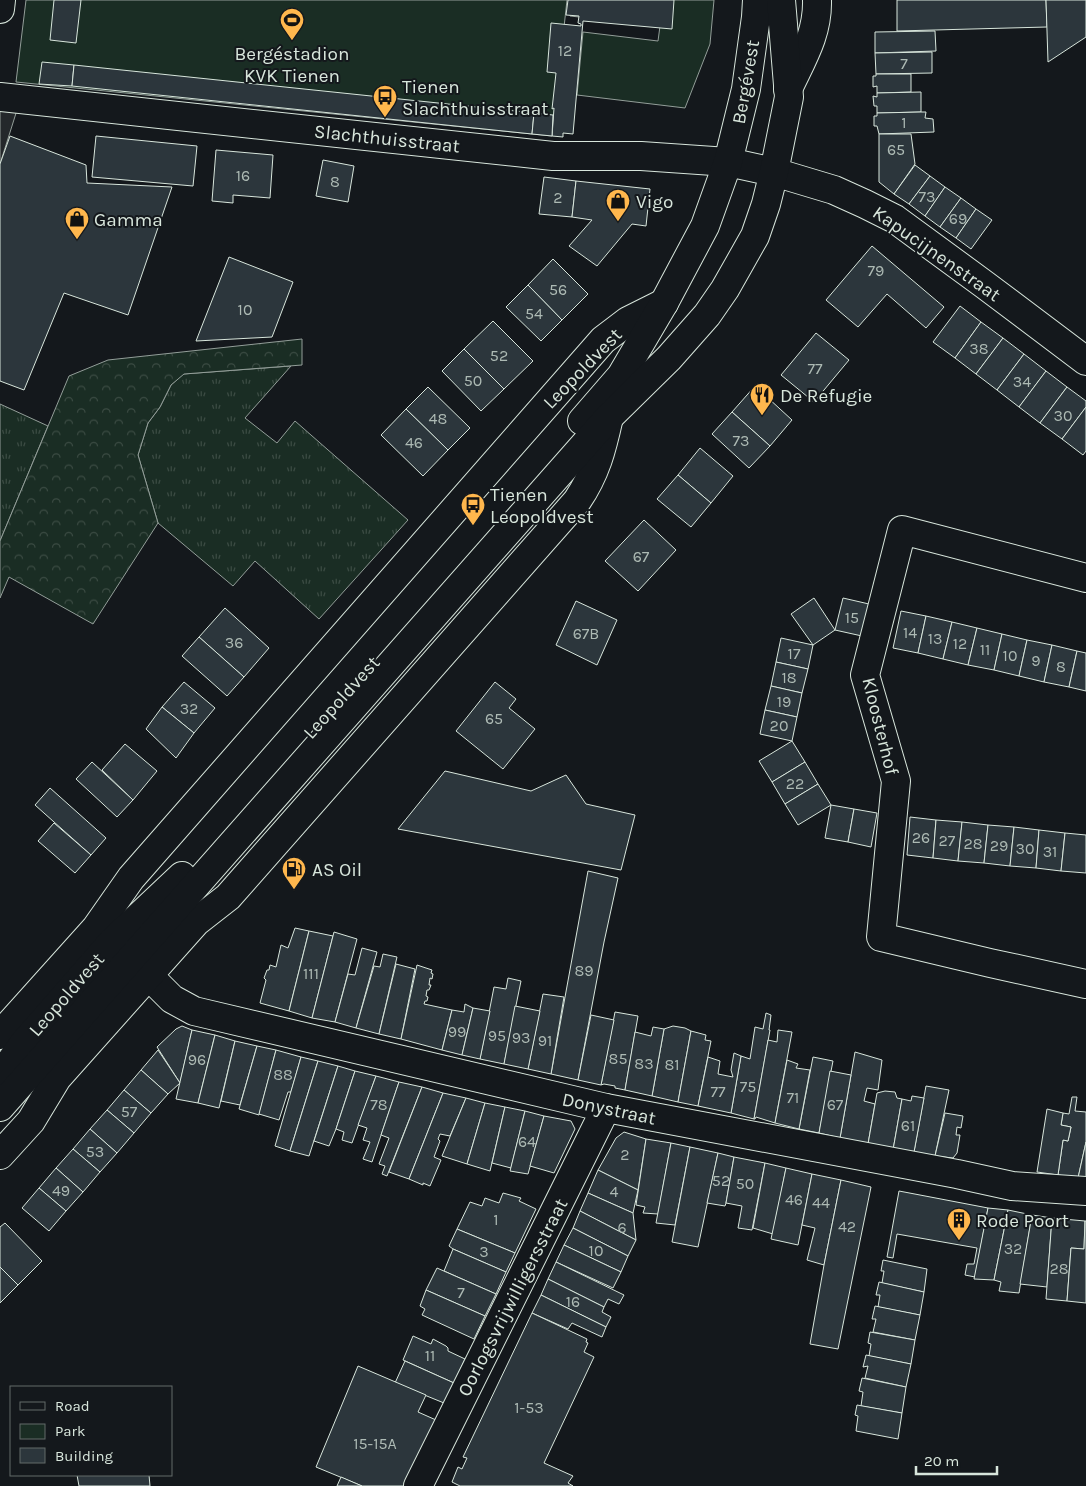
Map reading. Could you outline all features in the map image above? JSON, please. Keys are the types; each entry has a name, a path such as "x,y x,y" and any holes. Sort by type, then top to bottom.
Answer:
{"street":[{"path":"0,9 1,0"},
{"name":"Bergévest","path":"728,162 746,89 757,0"},
{"name":"Bergévest","path":"774,172 789,97 781,0"},
{"name":"Bergévest","path":"788,89 811,40 815,26 817,0"},
{"name":"Slachthuisstraat","path":"0,97 553,156 641,156 728,162 774,172"},
{"name":"Leopoldvest","path":"0,1107 24,1043 112,942 181,878 493,525 621,376 664,303 705,226 728,162"},
{"name":"Leopoldvest","path":"10,1080 609,417 669,358 707,315 726,289 754,236 766,204 774,172"},
{"name":"Kapucijnenstraat","path":"774,172 834,190 895,219 1086,361"},
{"name":"Leopoldvest","path":"0,1035 96,928 130,878 603,340 628,321 664,303"},
{"path":"0,1155 31,1120 57,1078 196,922 228,897 577,501 596,468 609,417"},
{"name":"Kloosterhof","path":"1086,578 902,530 865,675 896,781 881,937 1086,984"},
{"name":"Donystraat","path":"149,976 172,999 194,1010 606,1108 1012,1186 1086,1191"},
{"path":"10,1080 57,1078"},
{"name":"Oorlogsvrijwilligersstraat","path":"418,1486 606,1108"}],"green space":[{"name":"Bergéstadion KVK Tienen","path":"26,0 567,0 552,136 16,82"},
{"path":"571,0 714,0 710,44 685,108 577,95 583,32 658,41 660,26 570,16"},
{"path":"302,339 302,365 184,374 171,385 160,407 148,423 138,455 158,523 93,624 9,577 0,598 0,541 69,376 108,360"},
{"path":"291,366 245,418 277,443 295,421 408,520 319,619 255,561 233,586 158,523 138,455 148,423 160,407 171,385 183,374"},
{"path":"0,404 48,426 0,541"}],"shaded area":[{"path":"0,106 17,110 0,164"}],"building":[{"path":"54,0 81,0 76,43 50,40"},
{"path":"568,0 674,0 672,29 583,21 573,134 563,133 563,137 552,136 554,108 552,109 556,73 547,72 551,23 581,26 578,23 579,16 566,15"},
{"path":"897,0 1046,0 1047,27 897,31"},
{"path":"1046,0 1086,0 1086,37 1048,62"},
{"path":"935,31 936,51 875,53 875,32"},
{"path":"932,52 932,73 876,74 875,53"},
{"path":"42,62 74,65 72,86 39,84"},
{"path":"74,65 534,113 532,134 72,86"},
{"path":"876,74 911,74 911,92 877,93 877,86 873,87 873,76 876,76"},
{"path":"921,92 921,112 877,113 877,106 874,106 873,96 877,97 877,93"},
{"path":"926,112 925,118 933,119 934,132 879,134 877,126 874,126 874,116 877,116 877,113"},
{"path":"534,113 553,115 552,136 532,134"},
{"path":"879,134 911,134 915,164 894,194 879,182"},
{"name":"Gamma","path":"10,136 86,165 87,183 172,187 128,315 64,293 24,390 0,381 0,164"},
{"path":"96,136 197,146 193,186 92,177"},
{"path":"216,150 273,155 270,198 233,195 233,203 212,201"},
{"path":"323,160 354,166 348,202 316,196"},
{"path":"915,165 930,176 909,204 894,194"},
{"path":"930,176 945,187 925,216 909,204"},
{"path":"544,177 576,181 572,217 539,214"},
{"name":"Vigo","path":"576,181 650,189 646,226 632,224 597,266 569,246 592,220 572,217"},
{"path":"945,187 961,198 940,227 925,216"},
{"path":"961,198 976,209 956,238 940,227"},
{"path":"976,209 992,220 971,249 956,238"},
{"path":"872,246 944,307 926,328 887,294 858,327 826,300"},
{"path":"229,257 293,282 272,337 196,341"},
{"path":"553,259 588,294 562,320 528,285"},
{"path":"528,285 562,320 541,341 506,307"},
{"path":"960,306 981,322 955,358 933,342"},
{"path":"493,321 533,361 504,389 464,349"},
{"path":"981,322 1003,338 976,374 955,358"},
{"path":"816,333 849,360 814,402 781,375"},
{"path":"1003,338 1024,354 997,390 976,374"},
{"path":"464,349 504,389 481,411 442,371"},
{"path":"1024,354 1046,371 1019,407 997,390"},
{"path":"1046,371 1067,387 1040,423 1019,407"},
{"name":"De Refugie","path":"755,386 792,420 770,446 732,412"},
{"path":"428,387 470,428 448,450 406,409"},
{"path":"1067,387 1086,401 1086,407 1062,439 1040,423"},
{"path":"1086,407 1086,451 1083,455 1062,439"},
{"path":"406,409 448,450 423,476 381,435"},
{"path":"732,412 770,446 749,468 712,434"},
{"path":"700,448 733,476 711,503 678,475"},
{"path":"678,475 711,503 691,527 657,499"},
{"path":"644,520 676,550 638,591 605,561"},
{"path":"814,598 835,630 813,645 791,614"},
{"path":"843,598 869,604 862,636 835,630"},
{"path":"576,601 617,620 597,665 556,645"},
{"path":"225,608 269,648 244,677 199,637"},
{"path":"901,611 926,616 918,653 893,648"},
{"path":"926,616 952,622 943,659 918,653"},
{"path":"952,622 977,628 968,665 943,659"},
{"path":"977,628 1002,634 994,670 968,665"},
{"path":"1002,634 1027,640 1019,676 994,670"},
{"path":"199,637 244,677 227,696 182,656"},
{"path":"781,638 813,645 808,669 776,662"},
{"path":"1027,640 1052,645 1044,682 1019,676"},
{"path":"1052,645 1077,651 1069,687 1044,682"},
{"path":"1077,651 1086,653 1086,691 1069,687"},
{"path":"776,662 808,669 802,693 771,686"},
{"path":"184,682 215,708 194,733 162,707"},
{"path":"495,682 516,699 509,708 535,729 503,769 456,731"},
{"path":"771,686 802,693 797,717 765,710"},
{"path":"162,707 194,733 176,758 146,729"},
{"path":"765,710 797,717 792,741 760,734"},
{"path":"792,741 805,762 772,782 759,761"},
{"path":"125,744 157,771 133,800 102,770"},
{"path":"92,762 133,800 117,817 76,779"},
{"path":"805,762 818,784 785,804 772,782"},
{"path":"445,771 531,791 566,775 586,804 635,815 621,870 398,829"},
{"path":"818,784 831,805 798,825 785,804"},
{"path":"50,788 106,838 91,855 35,805"},
{"path":"831,805 854,809 848,842 825,838"},
{"path":"854,809 877,813 871,847 848,842"},
{"path":"910,817 936,820 933,858 907,855"},
{"path":"936,820 962,822 958,861 933,858"},
{"path":"962,822 988,825 984,863 958,861"},
{"path":"54,823 91,855 75,873 38,841"},
{"path":"988,825 1014,827 1010,866 984,863"},
{"path":"1014,827 1039,830 1036,868 1010,866"},
{"path":"1039,830 1065,833 1061,871 1036,868"},
{"path":"1065,833 1086,835 1086,873 1061,871"},
{"path":"588,871 618,878 578,1080 551,1074"},
{"path":"295,928 309,931 289,1011 260,1003 267,970 269,970 270,965 276,967 281,945 288,948"},
{"path":"309,931 333,936 312,1018 289,1011"},
{"path":"334,932 357,939 335,1022 312,1018"},
{"path":"362,948 377,952 356,1028 335,1022 348,974 355,975"},
{"path":"383,954 397,957 379,1034 356,1028 374,966 380,967"},
{"path":"396,964 415,969 401,1039 379,1034"},
{"path":"417,965 432,970 431,973 433,974 432,979 430,978 429,985 431,985 429,990 427,990 427,1001 424,1004 452,1010 442,1050 401,1039"},
{"path":"508,978 521,981 504,1064 480,1059 494,987 506,989"},
{"path":"543,994 564,997 551,1074 528,1069"},
{"path":"465,1004 473,1008 462,1055 442,1050 452,1010 464,1012"},
{"path":"515,1006 540,1011 528,1069 504,1064"},
{"path":"473,1008 490,1011 480,1059 462,1055"},
{"path":"615,1012 638,1016 625,1090 615,1088 615,1086 601,1085"},
{"path":"766,1013 771,1015 770,1030 754,1119 731,1113 741,1056 750,1059 755,1027 763,1029"},
{"path":"591,1015 614,1020 601,1085 578,1080"},
{"path":"182,1026 192,1030 180,1083 157,1047 176,1029"},
{"path":"673,1026 691,1031 678,1102 652,1096 664,1029"},
{"path":"653,1027 664,1029 652,1096 625,1090 635,1032 651,1036"},
{"path":"192,1030 215,1035 198,1103 176,1099"},
{"path":"778,1030 792,1032 775,1123 756,1117 754,1119 768,1040 777,1042"},
{"path":"691,1031 706,1035 705,1040 711,1041 698,1106 678,1102"},
{"path":"215,1035 235,1041 219,1108 198,1103"},
{"path":"235,1041 257,1046 240,1105 221,1101"},
{"path":"257,1046 276,1050 259,1115 239,1109"},
{"path":"158,1050 180,1083 168,1094 141,1070"},
{"path":"276,1050 301,1057 291,1092 288,1092 279,1120 259,1114"},
{"path":"855,1052 882,1060 878,1090 867,1088 864,1101 875,1104 868,1144 840,1138"},
{"path":"734,1053 741,1056 731,1113 698,1106 708,1057 720,1061 718,1074 733,1077 731,1070"},
{"path":"301,1057 318,1061 290,1151 275,1146"},
{"path":"813,1057 833,1061 819,1133 799,1129"},
{"path":"787,1060 798,1064 796,1068 810,1070 799,1129 775,1123"},
{"path":"318,1061 338,1066 309,1156 290,1151"},
{"path":"338,1066 355,1071 329,1146 314,1141"},
{"path":"141,1070 168,1094 151,1113 124,1090"},
{"path":"355,1071 376,1076 352,1143 342,1140 344,1132 336,1129"},
{"path":"830,1071 851,1075 840,1138 819,1133"},
{"path":"376,1076 399,1082 372,1162 363,1159 370,1142 363,1140 367,1128 358,1125"},
{"path":"399,1082 422,1087 387,1176 382,1174 385,1166 379,1164 389,1138 381,1135"},
{"path":"926,1086 949,1090 935,1156 914,1152"},
{"path":"422,1087 443,1093 409,1179 389,1172"},
{"path":"124,1090 151,1113 134,1133 107,1110"},
{"path":"885,1091 895,1092 897,1098 902,1099 893,1150 868,1144 877,1093"},
{"path":"443,1093 466,1098 450,1136 440,1134 438,1139 440,1141 434,1157 441,1160 430,1186 423,1183 423,1185 409,1179"},
{"path":"912,1096 924,1098 914,1152 893,1150 902,1099 911,1101"},
{"path":"1072,1097 1077,1097 1075,1111 1086,1112 1086,1142 1078,1178 1058,1175 1063,1140 1068,1141 1071,1127 1061,1125 1063,1113 1069,1114"},
{"path":"466,1098 485,1103 467,1164 442,1156"},
{"path":"485,1103 505,1107 490,1171 467,1164"},
{"path":"505,1107 525,1111 511,1168 492,1163"},
{"path":"1047,1109 1063,1113 1061,1125 1071,1127 1068,1141 1063,1140 1058,1175 1037,1172"},
{"path":"107,1110 134,1133 117,1153 90,1129"},
{"path":"525,1111 544,1116 528,1174 510,1171"},
{"path":"945,1113 963,1116 961,1128 957,1127 956,1135 960,1135 957,1153 953,1158 935,1156"},
{"path":"544,1116 571,1121 575,1129 554,1173 530,1166"},
{"path":"90,1129 117,1153 100,1172 73,1149"},
{"path":"624,1132 646,1139 638,1190 598,1170 616,1138"},
{"path":"646,1139 671,1143 658,1214 643,1213 645,1207 636,1205"},
{"path":"1086,1142 1086,1178 1078,1178"},
{"path":"671,1143 690,1147 675,1225 656,1223"},
{"path":"690,1147 718,1153 698,1247 672,1242"},
{"path":"73,1149 100,1172 83,1192 56,1168"},
{"path":"718,1153 734,1157 725,1206 707,1203"},
{"path":"734,1157 765,1163 752,1230 738,1228 742,1206 726,1203"},
{"path":"765,1163 786,1168 773,1234 753,1228"},
{"path":"56,1168 83,1192 66,1211 39,1188"},
{"path":"786,1168 812,1174 798,1245 771,1239"},
{"path":"598,1170 638,1190 633,1213 588,1193"},
{"path":"812,1174 841,1180 824,1265 807,1260 815,1228 802,1225"},
{"path":"841,1180 871,1187 838,1349 810,1344"},
{"path":"39,1188 66,1211 49,1231 22,1208"},
{"name":"Rode Poort","path":"899,1191 988,1208 975,1277 965,1275 967,1264 974,1264 977,1248 897,1234 893,1258 887,1257"},
{"path":"503,1193 521,1198 519,1201 536,1209 515,1253 457,1229 470,1202 482,1206 485,1198 499,1203"},
{"path":"588,1193 633,1213 636,1240 580,1211"},
{"path":"988,1208 1008,1210 994,1280 974,1279"},
{"path":"1008,1210 1032,1215 1019,1293 999,1291 1001,1282 994,1280"},
{"path":"580,1211 636,1240 628,1256 573,1228"},
{"path":"1032,1215 1052,1218 1047,1287 1020,1284"},
{"path":"1052,1218 1085,1221 1084,1249 1071,1248 1067,1301 1046,1299"},
{"path":"1085,1221 1086,1303 1067,1301 1071,1248 1084,1249"},
{"path":"5,1223 42,1261 18,1285 0,1267 0,1227"},
{"path":"573,1228 628,1256 621,1272 564,1245"},
{"path":"457,1229 515,1253 506,1272 449,1246"},
{"path":"564,1245 621,1272 613,1288 556,1262"},
{"path":"453,1249 506,1272 496,1294 444,1271"},
{"path":"883,1260 927,1269 924,1292 882,1283 884,1271 881,1271"},
{"path":"556,1262 624,1295 619,1304 608,1299 604,1307 548,1279"},
{"path":"0,1267 18,1285 0,1303"},
{"path":"437,1268 496,1294 485,1316 426,1290"},
{"path":"548,1279 604,1307 602,1312 611,1317 606,1327 541,1295"},
{"path":"879,1282 924,1292 920,1315 878,1307 880,1295 876,1295"},
{"path":"426,1290 485,1316 474,1339 422,1315 425,1309 420,1306"},
{"path":"541,1295 606,1327 602,1337 572,1323 568,1329 532,1313"},
{"path":"875,1306 920,1315 915,1340 873,1332 876,1319 872,1319"},
{"path":"532,1313 587,1339 586,1342 588,1343 584,1352 594,1357 544,1463 573,1476 568,1483 573,1486 460,1486 452,1482 458,1467 462,1469 467,1458 463,1457"},
{"path":"870,1332 915,1340 911,1364 869,1356 871,1344 868,1343"},
{"path":"413,1336 431,1344 433,1339 446,1346 448,1351 465,1359 454,1383 403,1360"},
{"path":"866,1355 911,1364 906,1387 865,1378 868,1366 863,1367"},
{"path":"405,1361 454,1383 444,1403 395,1383"},
{"path":"358,1366 426,1395 418,1412 436,1420 404,1486 362,1486 316,1467"},
{"path":"862,1378 906,1387 902,1413 861,1406 863,1392 859,1391"},
{"path":"857,1405 902,1413 898,1439 856,1431 858,1416 855,1415"},
{"path":"77,1476 149,1476 150,1486 79,1486"},
{"path":"341,1477 362,1486 337,1486"}],"place":[{"name":"Bergéstadion KVK Tienen","path":"292,41"},
{"name":"Tienen Slachthuisstraat","path":"385,118"},
{"name":"Vigo","path":"618,222"},
{"name":"Gamma","path":"77,240"},
{"name":"De Refugie","path":"762,416"},
{"name":"Tienen Leopoldvest","path":"473,526"},
{"name":"AS Oil","path":"294,890"},
{"name":"Rode Poort","path":"959,1241"}]}
